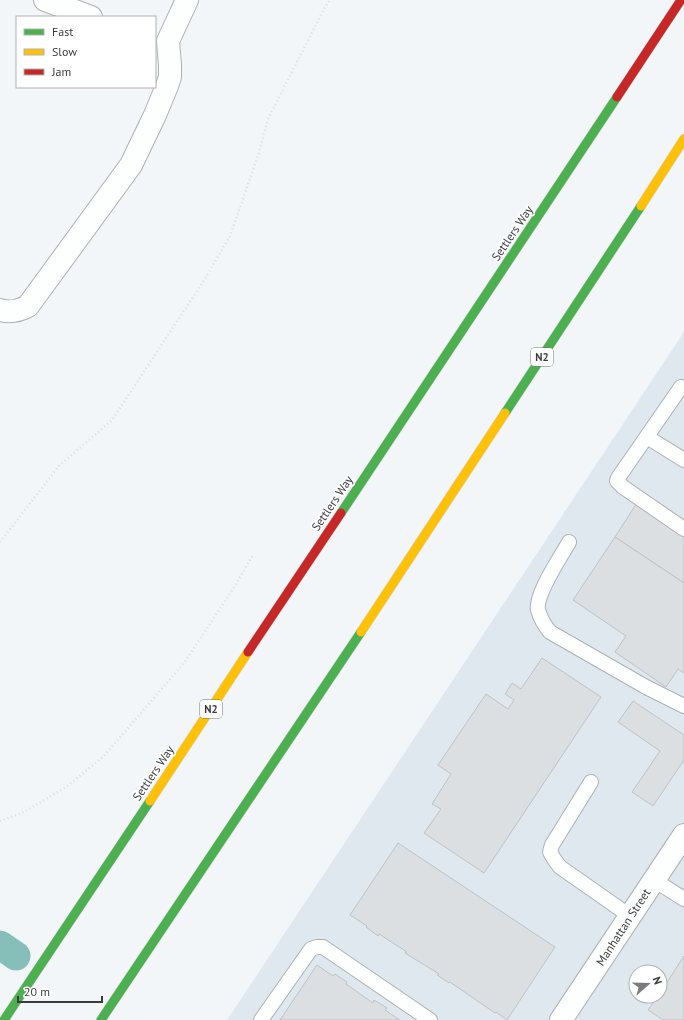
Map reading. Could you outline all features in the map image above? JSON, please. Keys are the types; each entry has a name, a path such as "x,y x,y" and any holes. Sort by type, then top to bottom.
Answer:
{"highway":[{"name":"Settlers Way","path":"4,1020 681,0"},
{"name":"N2","path":"101,1020 399,575 684,139"},
{"path":"399,575 584,309"}],"street":[{"path":"45,0 89,16"},
{"path":"0,310 12,312 21,310 28,306 131,165 155,115 168,82 170,65 162,40 187,0"},
{"name":"Manhattan Street","path":"561,1020 684,835"}],"lane":[{"path":"683,387 617,481 623,487 684,530"},
{"path":"647,437 684,460"},
{"path":"570,542 539,595 538,609 545,626 550,632 639,683 684,706"},
{"path":"590,782 552,845 550,852 560,867 630,916"},
{"path":"654,880 684,899"},
{"path":"261,1020 311,949 323,947 430,1020"}],"path":[{"path":"0,542 59,466 112,420 203,282 230,236 259,153 268,119 330,0"},
{"path":"0,821 24,812 66,787 103,757 184,663 254,555"}],"shaded area":[{"path":"684,332 684,1020 227,1020"}],"building":[{"path":"642,495 684,521 684,583 615,537"},
{"path":"615,537 684,583 684,673 678,669 666,687 615,652 626,636 573,600"},
{"path":"542,658 601,697 484,873 424,833 441,809 432,804 451,774 438,765 486,694 508,709 514,700 505,694 512,683 521,689"},
{"path":"633,701 684,735 684,760 653,806 632,792 660,751 618,722"},
{"path":"398,843 555,947 507,1020 405,953 407,952 379,934 378,936 366,927 367,926 350,915"},
{"path":"684,956 684,1020 663,1020 648,1010 652,1004 668,1004 668,981"},
{"path":"317,965 333,976 335,974 347,982 346,984 373,1003 374,1000 387,1008 385,1010 400,1020 280,1020"}],"waterway":[{"path":"0,945 16,956"}],"traffic: fast":[{"path":"341,513 617,97"},
{"path":"505,413 641,206"},
{"path":"101,1020 361,632"},
{"path":"4,1020 150,801"}],"traffic: slow":[{"path":"641,206 684,139"},
{"path":"361,632 505,413"},
{"path":"150,801 248,652"}],"traffic: jam":[{"path":"617,97 681,0"},
{"path":"248,652 341,513"}]}
